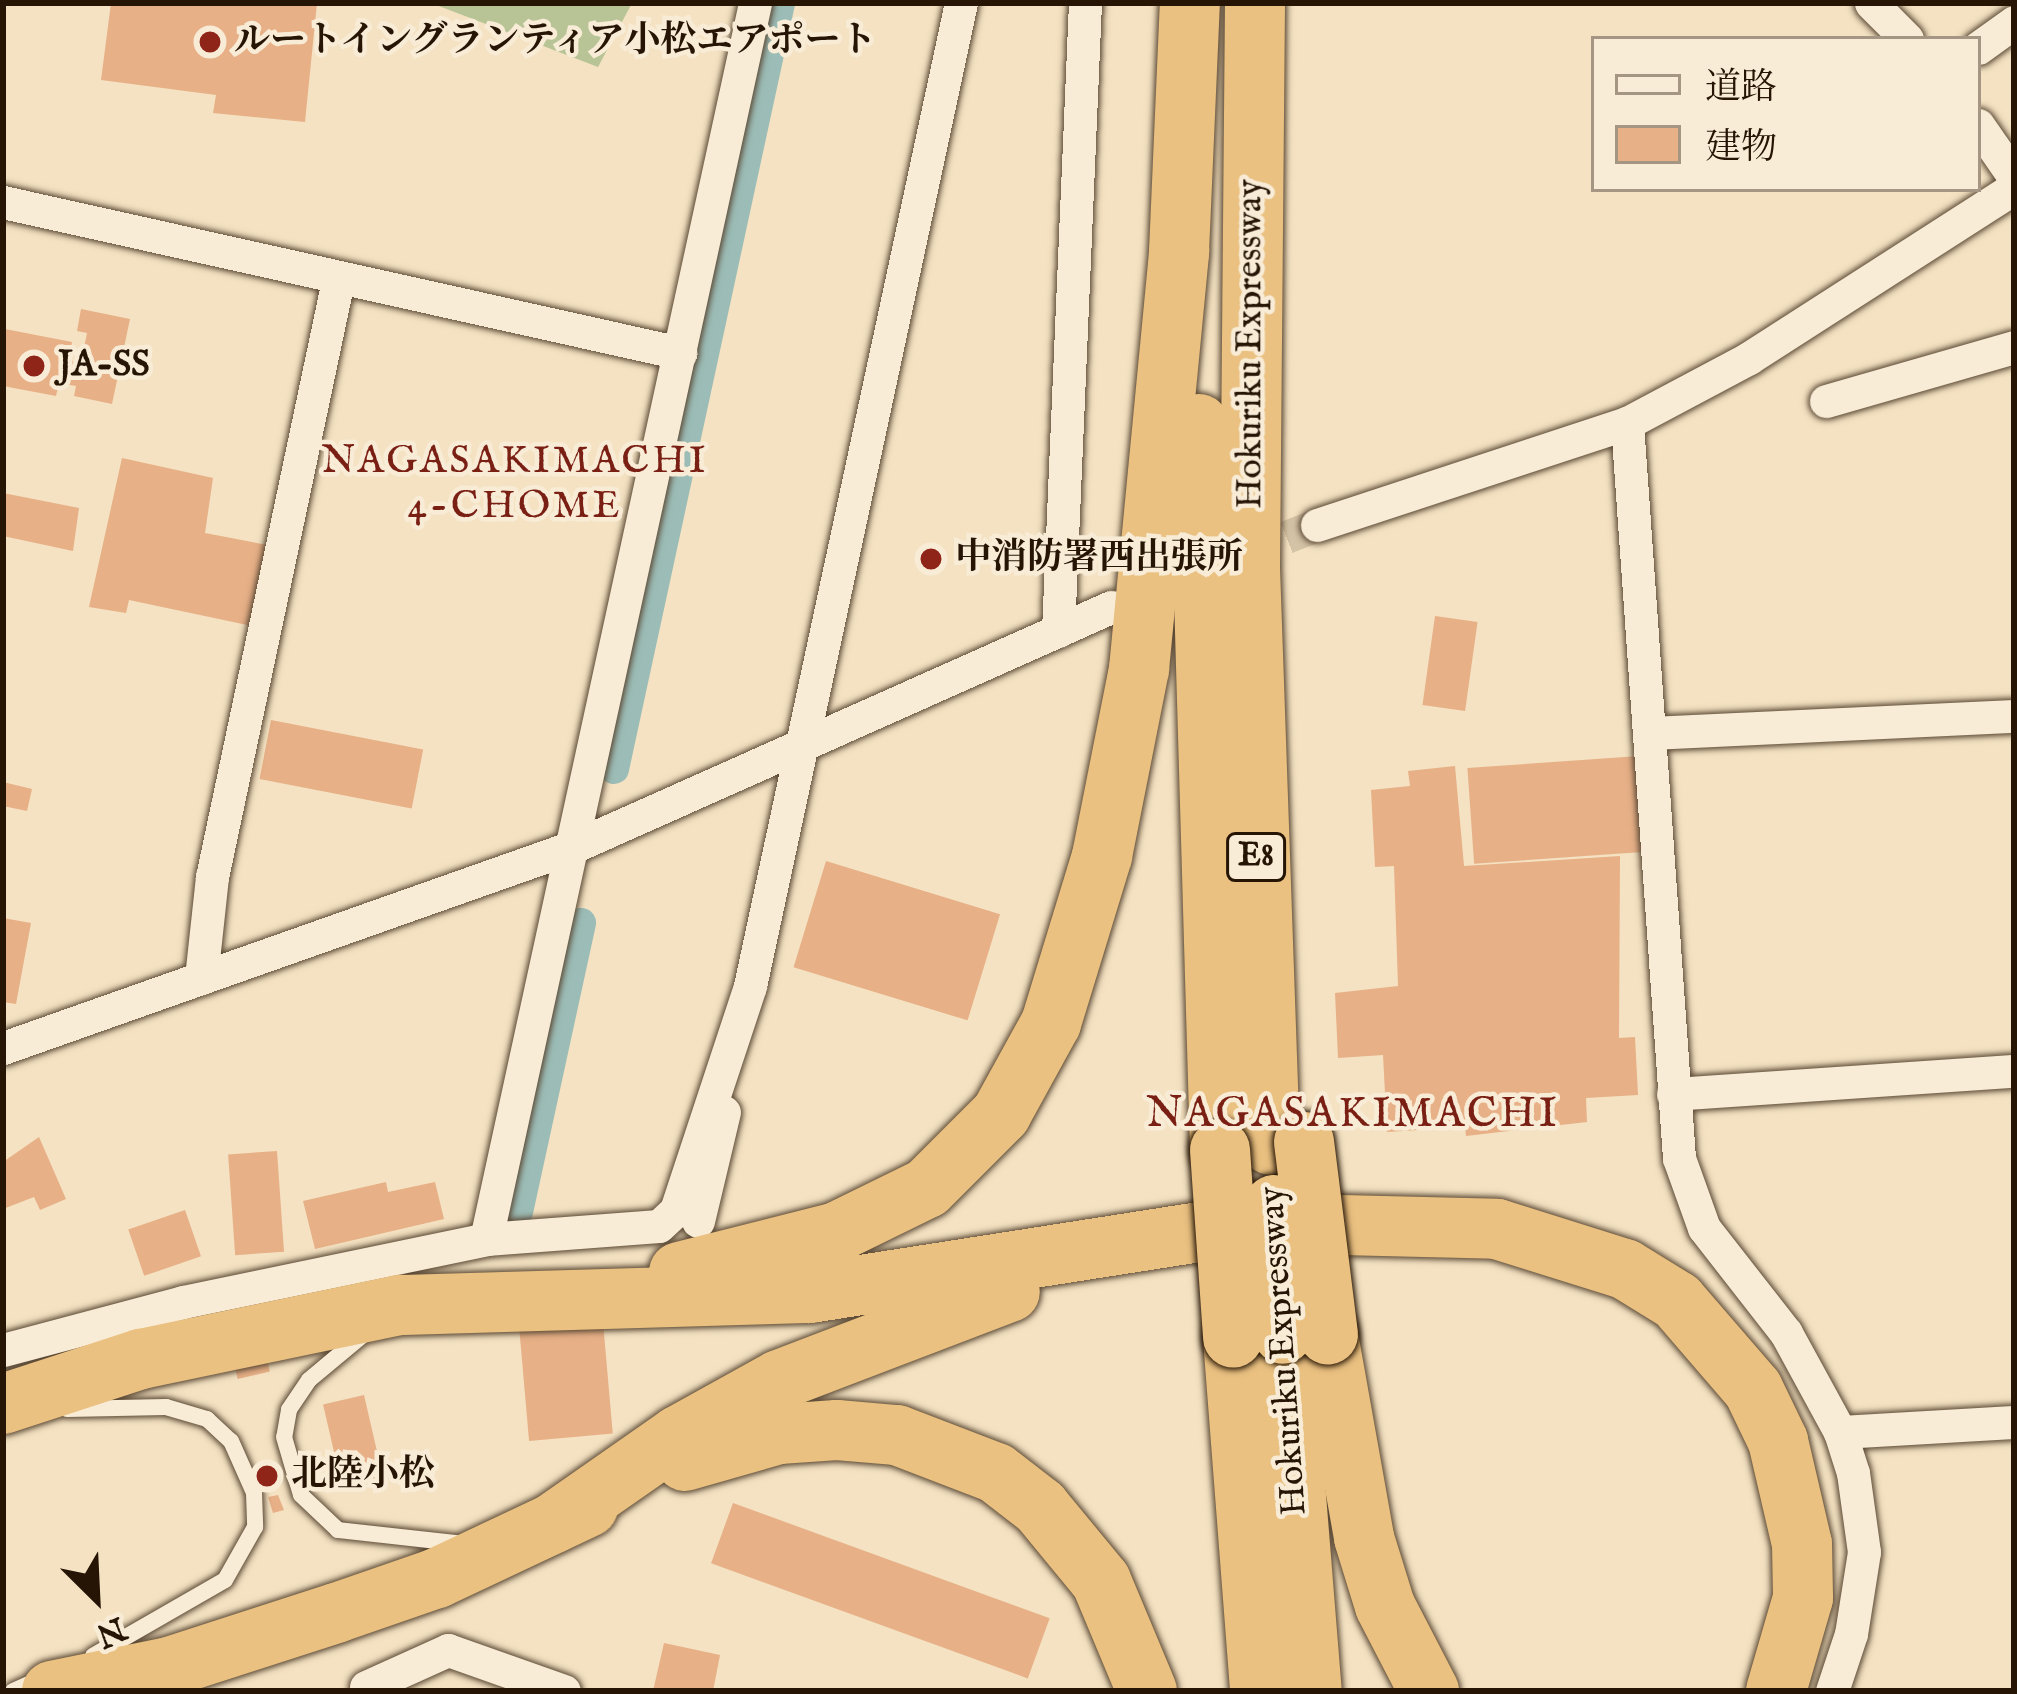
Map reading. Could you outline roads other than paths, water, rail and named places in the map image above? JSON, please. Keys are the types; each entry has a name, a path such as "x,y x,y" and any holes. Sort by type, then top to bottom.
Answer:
{"highway":[{"path":"495,1298 709,1267 887,1212 966,1154 1029,1073 1102,856 1139,669 1179,252 1190,3"},
{"name":"Hokuriku Expressway","path":"1202,3 1199,591 1265,1146 1312,1691"},
{"name":"Hokuriku Expressway","path":"1255,3 1250,568 1265,1146"},
{"path":"1265,1146 1281,1336 1364,1538 1385,1606 1429,1691"},
{"path":"9,1390 400,1305 495,1298 810,1293 1258,1222 1436,1222 1563,1245 1677,1300 1753,1389 1788,1474 1802,1544 1803,1598 1776,1691"},
{"path":"527,1537 678,1436 779,1380 1018,1290 1262,1253 1460,1254 1518,1263 1621,1303 1697,1364 1724,1403 1762,1488 1770,1537 1764,1631 1738,1691"},
{"name":"Hokuriku Expressway","path":"1260,1691 1281,1336"},
{"path":"52,1691 217,1654 527,1537 726,1445 837,1430 897,1435 996,1473 1040,1507 1101,1581 1147,1691"}],"street":[{"path":"486,1239 755,3"},
{"path":"698,1221 723,1129 730,1056 802,750 961,3"},
{"path":"1058,631 1085,3"},
{"path":"1871,3 1904,36"},
{"path":"1981,46 2014,22"},
{"path":"1981,129 2014,176"},
{"path":"1317,525 1627,423 1749,358 2014,188"},
{"path":"3,202 680,353"},
{"path":"201,978 212,877 338,280"},
{"path":"1826,401 2014,347"},
{"path":"1627,423 1679,1159 1704,1228 1786,1333 1840,1432 1864,1552 1851,1634 1832,1691"},
{"path":"3,1048 575,846 802,750 1111,608"},
{"path":"1651,734 2014,716"},
{"path":"9,1390 183,1302 486,1239 659,1226 676,1210 709,1095 730,1056"},
{"path":"1672,1094 2014,1071"},
{"path":"1840,1432 2014,1422"},
{"path":"360,1690 448,1650 564,1691"}],"lane":[{"path":"400,1305 309,1380 289,1410 284,1437 301,1495 338,1530 527,1537"},
{"path":"9,1390 73,1409 166,1407 206,1420 231,1441 244,1469 255,1527 241,1560 204,1594 124,1642 13,1691"}],"waterway":[{"path":"614,769 780,3"},
{"path":"518,1212 581,923"}],"tunnel":[{"path":"1241,555 1317,525"}],"place":[{"name":"ルートイングランティア小松エアポート","path":"210,42"},
{"name":"JA-SS","path":"34,366"},
{"name":"中消防署西出張所","path":"931,559"},
{"name":"北陸小松","path":"267,1476"}],"district":[{"name":"NAGASAKIMACHI 4-CHOME","path":"515,486"},
{"name":"NAGASAKIMACHI","path":"1353,1115"}]}
